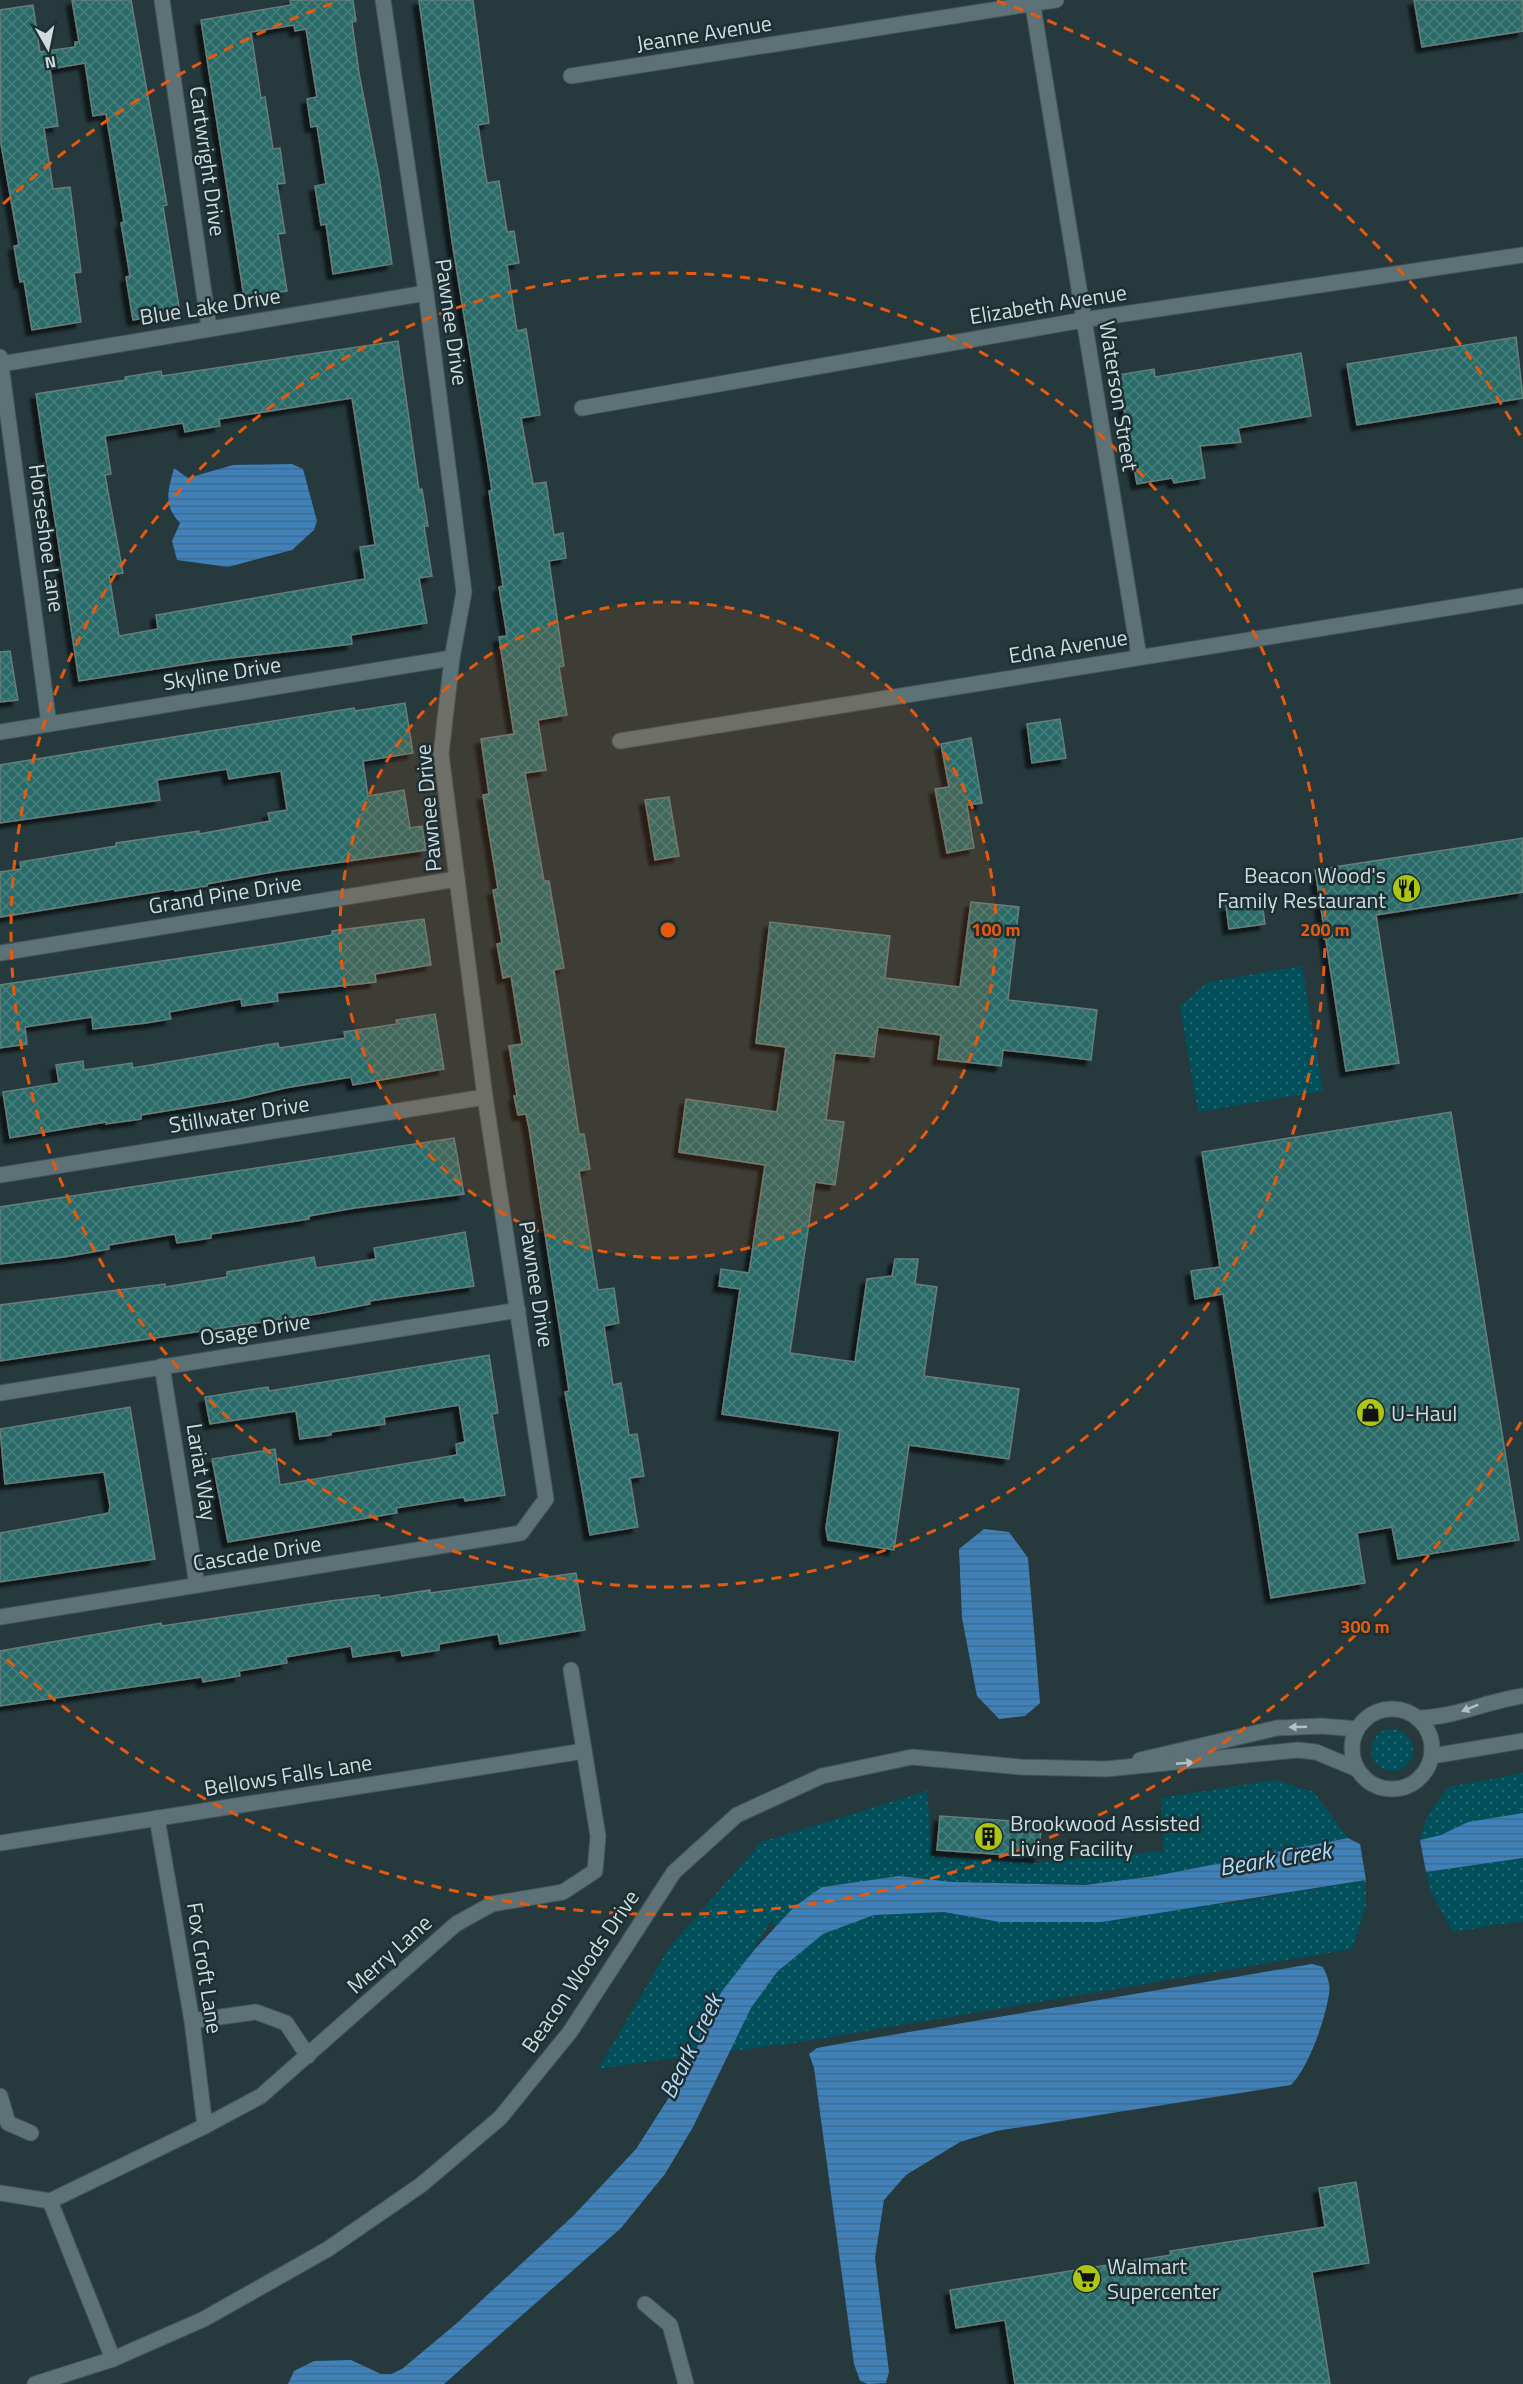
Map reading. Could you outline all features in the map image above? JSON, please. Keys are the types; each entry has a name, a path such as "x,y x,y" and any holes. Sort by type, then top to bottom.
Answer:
{"street":[{"name":"Cartwright Drive","path":"162,0 209,328"},
{"name":"Pawnee Drive","path":"383,0 426,293 464,592 452,658 441,754 485,1096 546,1499 521,1533"},
{"name":"Jeanne Avenue","path":"572,76 1056,0"},
{"name":"Waterson Street","path":"1033,2 1138,657"},
{"name":"Elizabeth Avenue","path":"582,408 1083,320 1523,255"},
{"name":"Blue Lake Drive","path":"1,361 426,293"},
{"name":"Horseshoe Lane","path":"1,361 49,724"},
{"name":"Edna Avenue","path":"620,741 1523,596"},
{"name":"Skyline Drive","path":"0,732 452,658"},
{"name":"Grand Pine Drive","path":"0,953 457,879"},
{"name":"Stillwater Drive","path":"0,1175 485,1096"},
{"name":"Osage Drive","path":"0,1393 518,1310"},
{"name":"Lariat Way","path":"162,1366 197,1586"},
{"name":"Cascade Drive","path":"0,1617 521,1533"},
{"name":"Merry Lane","path":"50,2201 206,2126 261,2096 456,1924 492,1904 563,1892 595,1871 598,1836 571,1670"},
{"path":"1357,1769 1351,1754 1357,1729 1364,1719 1387,1709 1400,1710 1418,1718 1436,1718 1481,1704 1523,1696"},
{"path":"1418,1718 1428,1731 1432,1743 1432,1756 1523,1741"},
{"name":"Beacon Woods Drive","path":"1106,1769 1168,1752 1277,1728 1321,1726 1357,1729"},
{"name":"Beacon Woods Drive","path":"35,2384 112,2359 204,2319 328,2249 421,2186 500,2118 570,2032 674,1872 737,1815 822,1776 912,1757 1020,1767 1106,1769 1298,1750 1316,1752 1357,1769 1372,1784 1391,1789 1401,1788 1420,1778 1432,1756"},
{"name":"Bellows Falls Lane","path":"0,1843 584,1751"},
{"name":"Fox Croft Lane","path":"157,1818 192,2021 206,2126"},
{"path":"192,2021 256,2012 286,2023 308,2056"},
{"path":"0,2096 8,2123 31,2133"},
{"path":"0,2193 50,2201 112,2359"},
{"path":"645,2304 670,2325 686,2384"}],"shaded area":[{"path":"1302,966 1323,1091 1198,1112 1180,1006 1208,982"},
{"path":"1392,1729 1400,1730 1407,1735 1412,1742 1412,1758 1407,1765 1400,1770 1392,1771 1384,1770 1377,1765 1372,1758 1371,1750 1372,1742 1377,1735 1384,1730"},
{"path":"1523,1773 1523,1813 1468,1822 1441,1835 1420,1840 1427,1816 1448,1787"},
{"path":"1274,1780 1314,1792 1348,1838 1155,1876 1085,1885 952,1882 899,1876 794,1907 775,1928 772,1920 700,2033 696,2055 598,2069 668,1949 761,1842 927,1791 932,1856 1033,1863 1163,1851 1161,1798"},
{"path":"1523,1858 1523,1921 1452,1932 1431,1892 1426,1872"},
{"path":"1366,1880 1366,1906 1352,1949 789,2044 730,2051 751,2008 777,1972 823,1934 874,1915 944,1912 1000,1922 1233,1903"}],"water":[{"path":"292,464 303,469 317,521 314,530 292,550 228,567 177,560 172,541 180,523 171,510 168,497 174,468 188,478 233,465"},
{"path":"984,1529 1009,1532 1028,1558 1040,1703 1025,1716 999,1719 977,1696 962,1618 959,1549"},
{"path":"1523,1813 1523,1858 1426,1872 1420,1840 1441,1835 1468,1822"},
{"name":"Beark Creek","path":"1348,1838 1360,1844 1366,1880 1102,1922 1000,1922 944,1912 874,1915 823,1934 777,1972 751,2008 693,2127 665,2174 621,2228 444,2384 288,2384 294,2371 314,2361 351,2360 381,2374 391,2374 402,2369 457,2323 573,2216 636,2149 696,2055 700,2033 722,1991 755,1949 794,1907 822,1887 899,1876 952,1882 1085,1885 1155,1876"},
{"path":"1312,1964 1323,1967 1329,1983 1329,1994 1315,2042 1304,2067 1291,2085 996,2131 960,2142 906,2175 884,2200 875,2258 889,2372 886,2383 868,2384 860,2381 854,2364 814,2068 809,2054 817,2048 844,2043"}],"building":[{"path":"72,0 131,0 167,205 163,206 180,313 133,320 126,277 130,276 121,223 124,222 106,114 93,116 85,63 50,69 58,126 44,128 53,189 70,187 81,272 74,273 81,322 32,330 24,281 20,282 14,246 19,245 1,144 0,10 33,5 40,52 75,47 75,42 79,42"},
{"path":"290,0 353,0 356,21 352,22 359,73 379,176 392,264 333,274 326,224 321,225 315,186 326,184 317,126 311,127 307,99 317,97 306,29 295,31 294,25 251,32 261,98 265,97 273,149 280,148 285,183 277,184 285,233 278,234 287,291 244,297 201,20 291,5"},
{"path":"419,0 473,0 489,123 478,125 487,183 499,181 507,232 514,231 519,263 507,265 517,331 526,329 540,415 521,418 533,484 546,482 554,535 563,533 566,558 549,561 564,666 559,667 567,715 538,720 546,770 525,773 544,881 549,881 564,968 554,970 579,1134 584,1134 590,1169 579,1171 598,1290 614,1288 619,1323 604,1326 613,1385 621,1383 629,1435 637,1434 644,1476 630,1478 638,1527 590,1535 565,1392 569,1391 529,1128 526,1114 518,1115 514,1096 517,1096 509,1046 522,1044 511,976 503,978 497,944 502,943 493,890 498,889 483,795 489,794 481,739 514,734 499,637 507,636 499,587 503,586 489,491 492,490 452,241"},
{"path":"1414,0 1523,0 1523,31 1422,47"},
{"path":"1516,337 1523,398 1357,425 1347,364"},
{"path":"398,341 419,490 422,489 428,526 424,526 432,576 419,578 427,623 351,635 352,644 213,660 79,681 36,394 126,380 125,377 161,371 162,376","holes":["352,398 375,545 360,547 365,579 156,615 158,629 119,636 109,575 123,573 105,475 111,474 105,436 183,423 185,432 220,426 219,419"]},
{"path":"1301,353 1311,416 1238,428 1241,442 1200,446 1205,478 1174,483 1172,478 1137,484 1118,375 1154,369 1155,377"},
{"path":"10,651 18,700 0,702 0,652"},
{"path":"405,703 413,753 363,761 368,796 404,790 410,828 422,826 426,850 278,871 207,884 207,886 175,891 174,889 0,917 0,872 21,869 20,862 116,846 116,843 199,831 199,834 270,821 268,813 287,810 281,771 229,779 227,769 157,780 160,800 0,823 0,765 354,708 355,711"},
{"path":"1060,719 1066,758 1032,763 1027,724"},
{"path":"971,738 982,803 967,805 974,848 947,853 935,789 949,787 941,744"},
{"path":"669,797 679,856 655,860 645,800"},
{"path":"1523,838 1523,892 1376,915 1399,1063 1346,1071 1315,870"},
{"path":"1262,901 1265,924 1229,929 1226,906"},
{"path":"971,902 1019,907 1008,1000 1097,1010 1091,1060 1003,1050 1001,1066 938,1059 941,1035 878,1027 874,1057 835,1053 826,1120 844,1122 835,1185 815,1182 790,1353 855,1362 867,1279 892,1276 895,1259 918,1259 915,1284 937,1287 924,1376 1019,1389 1009,1459 909,1445 894,1550 828,1540 826,1528 840,1431 722,1414 740,1289 719,1286 721,1269 749,1273 765,1165 679,1152 686,1099 777,1112 786,1047 756,1043 770,922 890,936 885,978 960,987"},
{"path":"424,919 431,965 375,974 376,982 277,993 278,1001 242,1006 241,999 169,1012 171,1019 146,1023 93,1029 92,1017 25,1027 27,1044 0,1048 0,985 283,943 332,935 332,931"},
{"path":"435,1014 444,1069 353,1085 351,1077 141,1115 141,1119 106,1124 106,1122 10,1138 3,1092 59,1083 56,1065 83,1061 84,1070 132,1063 133,1068 278,1043 279,1048 345,1038 344,1032 397,1024 396,1020"},
{"name":"U-Haul","path":"1451,1112 1519,1540 1398,1559 1392,1527 1357,1533 1365,1583 1271,1598 1223,1294 1195,1299 1191,1271 1220,1267 1202,1152"},
{"path":"454,1138 464,1194 309,1216 309,1219 211,1234 211,1238 177,1243 175,1234 109,1245 109,1249 64,1257 0,1264 0,1207"},
{"path":"465,1232 474,1286 369,1301 370,1304 323,1313 0,1361 0,1305 165,1284 165,1287 227,1277 227,1272 314,1257 316,1268 376,1259 374,1248"},
{"path":"489,1355 498,1413 492,1414 505,1495 465,1501 464,1497 396,1508 397,1513 228,1542 212,1459 275,1449 280,1485 457,1455 456,1444 465,1442 459,1405 384,1417 385,1424 300,1439 296,1411 210,1424 205,1397 268,1387 269,1391"},
{"path":"130,1407 155,1559 0,1582 0,1533 109,1513 110,1506 104,1472 5,1484 0,1429"},
{"path":"576,1573 585,1630 500,1644 498,1634 439,1644 439,1650 402,1656 401,1650 353,1657 351,1646 286,1657 287,1663 239,1671 240,1676 203,1682 202,1677 0,1706 0,1651 161,1623 162,1626 330,1601 379,1595 380,1598 430,1590 430,1593"},
{"name":"Brookwood Assisted Living Facility","path":"940,1816 1041,1823 1039,1857 937,1850"},
{"name":"Walmart Supercenter","path":"1356,2182 1369,2263 1312,2272 1330,2384 1015,2384 1005,2320 956,2328 950,2290 1171,2255 1170,2251 1325,2227 1319,2188"}],"place":[{"name":"Beacon Wood's Family Restaurant","path":"1407,888"},
{"name":"U-Haul","path":"1370,1413"},
{"name":"Brookwood Assisted Living Facility","path":"989,1836"},
{"name":"Walmart Supercenter","path":"1086,2279"}]}
